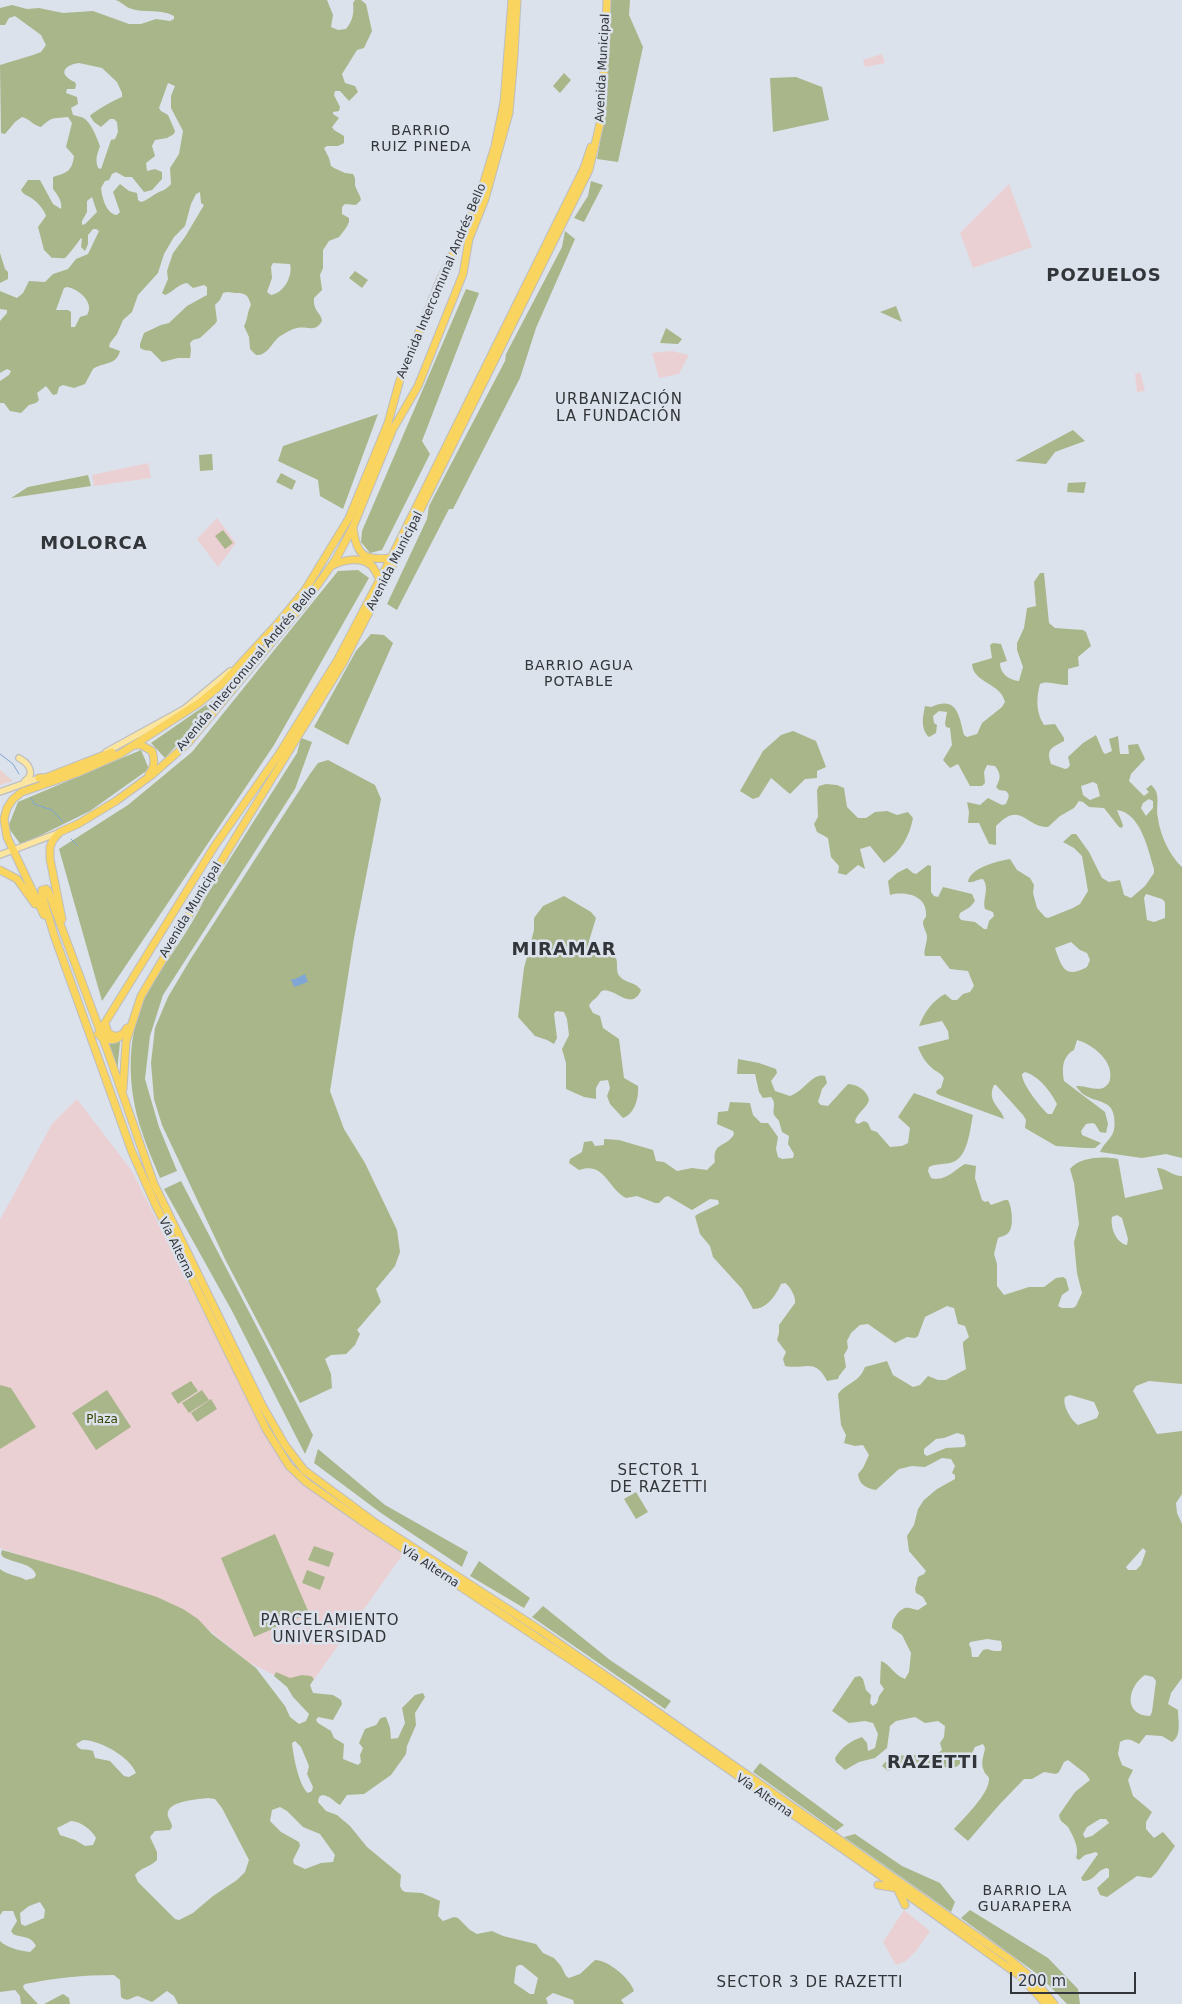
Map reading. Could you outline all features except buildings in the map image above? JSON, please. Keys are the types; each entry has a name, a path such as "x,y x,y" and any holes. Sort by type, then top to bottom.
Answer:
{"highway":[{"name":"Avenida Intercomunal Andrés Bello","path":"250,653 305,590 338,538 368,476 388,423 402,374 441,278 476,206 495,146 507,82 512,0"},
{"name":"Avenida Intercomunal Andrés Bello","path":"60,832 78,824 116,801 142,782 188,743 306,601 331,566 353,527 393,429 418,386 463,274 469,239 485,199 507,120 513,80 517,0"},
{"name":"Avenida Municipal","path":"123,1097 123,1067 126,1042 133,1017 150,979 322,698 379,595 589,170 601,121 606,0"},
{"name":"Avenida Municipal","path":"100,1035 113,1008 219,840 280,754 338,659 380,580 584,168 599,122 602,95"},
{"path":"353,527 355,542 363,555 375,560 391,558"},
{"path":"331,566 344,560 360,560 372,566 380,580"},
{"path":"54,935 7,837 4,824 7,808 22,792 77,773 136,745 199,703 221,685 250,653"},
{"path":"39,778 45,778 136,745 144,746 152,751 154,761 154,768 142,782"},
{"path":"60,832 53,840 50,852 66,941"},
{"path":"0,870 17,880 43,913"},
{"path":"54,935 42,895 41,890 44,888 48,891 66,941"},
{"name":"Vía Alterna","path":"54,935 132,1152 155,1204 272,1440 293,1470 306,1482 370,1527 598,1678 897,1888 1020,1976 1046,2004"},
{"name":"Vía Alterna","path":"66,941 144,1158 166,1210 266,1412 285,1445 304,1470 376,1524 540,1630 1008,1958 1034,1980 1054,2004"},
{"path":"90,1006 99,1016 104,1016 113,1008"},
{"path":"85,1018 92,1030 114,1040 122,1034 133,1017"},
{"path":"105,1022 108,1033 116,1036 122,1034"},
{"path":"96,1048 100,1035"},
{"path":"878,1885 897,1888 905,1905"}],"main road":[{"name":"Avenida Intercomunal Andrés Bello","path":"0,792 113,749 164,721 200,697 250,653"},
{"path":"17,785 26,780 31,774 26,762 19,758"},
{"name":"Avenida Intercomunal Andrés Bello","path":"0,855 60,832"}],"shaded area":[{"path":"882,54 885,63 865,67 863,60"},
{"path":"1009,184 1032,247 973,268 960,233"},
{"path":"672,351 689,355 679,374 659,378 652,353"},
{"path":"1140,372 1145,391 1137,392 1135,374"},
{"path":"148,463 151,478 94,486 92,475"},
{"path":"217,518 236,543 218,567 197,539"},
{"path":"0,770 13,781 0,785"},
{"path":"77,1099 132,1171 261,1427 289,1471 308,1488 403,1554 303,1695 278,1677 248,1662 190,1615 0,1548 0,1220 52,1124"},
{"path":"904,1910 930,1931 916,1951 906,1961 896,1965 883,1942"}],"green space":[{"path":"115,0 327,0 333,15 331,27 338,30 346,29 352,20 353,3 355,0 361,0 366,4 372,31 364,48 357,50 342,74 345,83 355,86 358,92 349,101 340,91 335,91 334,95 340,107 339,111 333,112 339,118 332,127 344,136 344,143 324,148 331,166 345,173 353,174 361,200 356,205 345,204 342,207 342,214 349,218 349,222 339,237 329,241 323,250 323,268 320,275 322,290 314,298 316,309 322,321 317,327 291,330 279,337 264,353 256,355 250,349 249,337 244,326 251,305 249,299 242,293 225,292 215,305 217,321 215,324 200,338 190,343 190,358 178,358 162,362 151,351 140,348 144,333 169,323 187,306 207,295 207,287 204,285 193,288 187,283 165,295 162,293 168,279 167,271 173,253 204,205 201,203 200,192 196,194 185,226 174,237 164,254 158,273 138,295 132,312 123,320 117,334 110,343 109,347 120,351 116,359 93,369 85,384 74,388 63,385 59,387 57,394 53,395 46,386 37,393 39,400 36,403 29,405 21,413 10,411 4,403 0,403 0,381 9,375 11,371 7,369 0,373 0,321 7,313 7,310 0,309 0,291 17,298 23,293 29,281 45,282 53,274 68,269 76,259 88,254 99,231 93,229 88,235 88,244 85,251 81,247 81,238 65,258 52,258 44,250 38,227 46,216 37,203 21,190 28,180 40,180 53,204 61,209 58,196 53,189 53,177 65,173 72,165 74,156 66,147 72,123 68,117 56,118 48,121 41,127 22,117 5,134 1,133 0,65 41,52 46,45 41,35 15,16 9,18 5,25 0,25 0,8 12,5 27,9 39,8 63,13 93,11 129,24 141,24 156,19 170,21 174,19 174,16 163,12 135,10","holes":["79,63 102,68 117,82 122,93 122,97 90,116 101,127 110,119 114,119 117,122 118,132 115,139 111,140 101,169 98,168 97,162 100,146 95,134 84,118 73,115 71,108 78,104 77,97 66,93 67,89 75,89 75,82 66,76 65,73 66,68","168,83 175,86 171,96 171,108 183,131 179,154 170,168 171,184 166,189 141,202 138,200 137,193 129,191 120,184 113,192 120,212 117,215 113,214 105,204 101,188 112,174 116,172 125,177 132,177 144,192 152,190 162,179 162,172 155,169 147,171 146,163 155,156 152,146 155,140 167,138 174,134 175,131 168,115 159,108","92,197 97,212 82,225 87,212 87,201","273,263 290,264 289,279 280,291 271,295 267,292 272,278 271,267","67,287 72,288 85,297 89,306 87,315 80,317 75,327 71,327 71,312 68,310 56,310 64,288"]},
{"path":"611,0 630,0 629,15 643,47 618,162 597,159 606,109"},
{"path":"564,73 571,80 560,93 553,86"},
{"path":"796,77 822,87 829,120 773,132 770,78"},
{"path":"591,181 603,185 584,222 574,218 588,196"},
{"path":"565,231 575,239 536,328 520,378 453,509 449,509 397,610 387,604 427,519 429,506 562,247"},
{"path":"0,253 5,269 8,272 8,279 0,283"},
{"path":"355,271 368,280 362,288 349,278"},
{"path":"466,289 479,293 422,441 430,454 382,550 370,553 361,542 362,531"},
{"path":"896,306 902,322 880,312"},
{"path":"666,328 682,339 678,344 660,343"},
{"path":"378,414 343,509 320,496 318,480 278,461 283,446"},
{"path":"1073,430 1085,441 1055,452 1046,464 1015,461"},
{"path":"212,454 213,470 200,471 199,455"},
{"path":"281,473 296,481 292,490 276,482"},
{"path":"88,475 91,486 11,498 28,487"},
{"path":"1086,482 1084,493 1067,492 1068,483"},
{"path":"223,530 233,543 225,549 215,536"},
{"path":"358,570 369,578 274,745 102,1001 59,849 128,805 192,752 338,571"},
{"path":"1040,573 1044,573 1049,623 1055,628 1083,630 1086,632 1091,646 1078,657 1079,666 1068,669 1068,685 1040,684 1037,705 1039,716 1044,725 1055,724 1064,738 1064,741 1053,747 1049,752 1051,764 1065,769 1068,768 1070,765 1068,757 1083,743 1096,735 1105,754 1112,751 1109,739 1118,736 1120,754 1129,754 1128,745 1138,744 1145,759 1131,774 1129,781 1144,796 1149,792 1146,789 1151,785 1156,792 1157,814 1161,831 1166,845 1182,867 1182,1158 1166,1154 1142,1158 1100,1152 1114,1130 1113,1111 1105,1103 1088,1097 1076,1086 1103,1088 1109,1081 1110,1072 1109,1066 1101,1054 1083,1042 1077,1040 1074,1050 1065,1059 1063,1076 1064,1081 1105,1112 1108,1124 1106,1133 1100,1132 1095,1124 1092,1123 1086,1124 1081,1131 1082,1135 1101,1143 1095,1148 1056,1146 1025,1128 1026,1120 1023,1115 996,1085 994,1085 992,1096 1004,1119 939,1095 936,1093 941,1088 944,1078 927,1063 918,1047 949,1039 948,1031 942,1021 919,1026 932,1004 945,994 952,1000 957,1000 963,994 970,992 974,986 968,971 950,969 940,956 925,956 927,937 923,922 926,916 925,908 923,903 914,896 908,894 890,895 888,881 897,873 907,868 916,874 928,865 931,866 931,892 934,896 938,897 943,887 972,894 975,901 970,907 960,913 959,917 961,920 975,922 984,929 987,929 989,921 994,916 993,912 985,909 985,883 983,879 968,882 970,877 979,869 998,861 1010,859 1017,870 1030,878 1034,885 1033,893 1037,908 1045,917 1048,918 1080,904 1088,891 1082,856 1074,848 1063,842 1072,834 1076,834 1089,852 1102,878 1109,882 1120,880 1124,895 1131,898 1145,886 1154,873 1146,843 1138,825 1132,818 1117,810 1123,825 1122,828 1119,827 1104,808 1089,807 1079,801 1074,808 1060,816 1048,827 1040,826 1017,815 1011,815 996,826 996,845 989,844 979,823 968,823 969,812 967,802 980,805 988,798 1002,805 1006,804 1009,797 1008,793 996,787 1000,776 997,769 995,766 987,765 984,772 985,783 982,786 970,786 958,764 950,768 943,760 952,745 950,728 946,727 945,723 947,712 939,711 933,716 934,723 937,725 936,733 929,737 924,730 925,706 952,705 958,714 964,735 967,737 977,734 982,723 1002,707 1005,702 1002,696 977,675 972,664 992,658 990,645 993,643 1001,644 1007,661 1000,663 1000,667 1009,678 1019,681 1023,667 1017,650 1017,643 1024,628 1027,608 1036,606 1034,582","holes":["1093,782 1097,784 1100,796 1090,800 1083,795 1081,786","1149,799 1153,801 1153,808 1146,816 1141,808 1143,803","1146,894 1162,899 1165,902 1165,918 1154,922 1147,920 1144,898","1071,942 1087,953 1090,960 1087,967 1069,972 1062,966 1055,948","1025,1072 1030,1074 1048,1090 1057,1104 1052,1114 1048,1114 1041,1106 1028,1089 1022,1074"]},
{"path":"371,634 384,635 393,643 348,745 314,727 356,651"},
{"path":"226,691 165,758 151,743"},
{"path":"793,731 816,741 826,767 817,771 817,778 805,779 790,794 771,778 759,797 753,799 740,791 763,751 781,735"},
{"path":"301,738 312,742 295,789 163,995 150,1036 145,1079 159,1127 177,1171 160,1178 146,1144 133,1098 131,1062 135,1026 148,992 297,753"},
{"path":"141,750 149,769 90,811 21,845 8,827 18,802"},
{"path":"328,760 375,785 381,799 354,938 330,1091 344,1129 365,1163 397,1230 400,1252 395,1266 376,1289 381,1302 357,1330 360,1334 355,1345 346,1354 331,1355 325,1359 331,1374 332,1388 300,1403 225,1259 162,1125 154,1099 151,1063 155,1028 168,997 310,774 318,763"},
{"path":"826,784 844,788 847,807 858,818 866,818 875,812 887,811 897,815 908,812 913,818 907,838 895,854 884,863 870,846 860,849 865,869 858,865 846,875 838,873 839,866 831,857 828,838 817,832 814,824 818,817 817,790 819,786"},
{"path":"564,896 591,912 596,918 589,941 591,949 616,958 617,972 620,977 636,985 641,990 633,999 622,997 606,990 602,991 589,1006 593,1013 600,1016 603,1028 619,1039 624,1078 638,1086 635,1105 631,1113 623,1118 610,1104 607,1096 610,1088 608,1080 600,1081 596,1088 596,1099 584,1097 566,1089 566,1063 562,1049 569,1035 564,1012 556,1011 554,1014 557,1038 554,1044 535,1036 518,1017 524,968 534,930 534,918 543,906"},
{"path":"120,1042 117,1073 109,1044"},
{"path":"738,1059 776,1069 777,1073 771,1081 775,1091 790,1096 816,1077 825,1076 827,1083 822,1089 818,1102 821,1105 828,1106 848,1084 855,1085 863,1090 869,1099 855,1122 858,1124 864,1121 868,1123 871,1130 877,1132 890,1147 902,1146 908,1143 910,1128 898,1117 914,1093 973,1115 968,1142 962,1155 953,1162 929,1167 928,1171 931,1178 936,1179 949,1175 965,1164 976,1166 975,1178 982,1200 988,1201 991,1205 1008,1200 1012,1216 1011,1229 1007,1234 998,1238 994,1254 997,1264 997,1286 1004,1295 1029,1287 1044,1287 1056,1278 1063,1277 1066,1279 1069,1290 1062,1295 1058,1306 1073,1308 1076,1306 1082,1293 1077,1273 1074,1242 1079,1224 1074,1183 1070,1169 1074,1165 1092,1158 1118,1159 1125,1198 1163,1189 1157,1168 1182,1176 1182,1384 1149,1381 1136,1386 1133,1391 1157,1434 1182,1431 1182,1494 1176,1503 1177,1513 1182,1524 1182,1678 1171,1693 1168,1704 1178,1710 1178,1732 1172,1742 1162,1736 1146,1735 1139,1744 1130,1740 1123,1740 1120,1742 1118,1754 1122,1765 1133,1770 1128,1780 1133,1796 1152,1812 1146,1822 1146,1829 1154,1838 1163,1832 1175,1846 1151,1878 1137,1876 1107,1897 1100,1895 1097,1888 1109,1877 1109,1869 1103,1869 1087,1881 1083,1881 1081,1878 1098,1854 1096,1852 1085,1855 1079,1860 1076,1858 1075,1842 1068,1827 1061,1821 1059,1815 1075,1792 1090,1780 1086,1774 1068,1760 1064,1762 1056,1774 1044,1772 1032,1779 1024,1779 968,1841 954,1829 975,1806 988,1786 989,1779 982,1765 985,1748 983,1744 975,1747 971,1755 956,1767 919,1768 907,1765 888,1771 882,1766 888,1760 895,1757 931,1754 942,1750 940,1743 944,1737 945,1726 938,1721 925,1723 915,1717 896,1721 890,1726 887,1748 875,1758 859,1762 845,1770 836,1762 837,1754 846,1745 862,1737 867,1743 868,1751 875,1748 878,1734 873,1723 865,1721 849,1723 832,1711 855,1677 860,1676 863,1679 866,1690 871,1695 870,1703 873,1706 877,1703 884,1689 880,1683 881,1661 905,1679 909,1672 911,1653 902,1635 892,1628 893,1622 902,1609 918,1610 927,1604 923,1597 916,1593 915,1589 918,1577 926,1571 909,1551 907,1536 914,1525 918,1509 924,1500 937,1489 955,1479 955,1475 952,1473 955,1466 951,1459 942,1458 925,1467 912,1466 899,1469 876,1490 863,1485 858,1474 869,1455 863,1445 855,1446 844,1443 846,1435 841,1425 838,1394 860,1376 865,1367 887,1361 893,1375 913,1387 920,1385 928,1376 938,1380 946,1380 966,1369 963,1342 969,1337 965,1326 958,1324 954,1308 947,1306 925,1317 918,1336 915,1338 907,1337 895,1343 868,1324 860,1325 851,1333 847,1341 848,1348 844,1355 846,1367 838,1379 827,1381 823,1374 814,1367 785,1366 783,1359 786,1352 777,1340 779,1325 795,1303 794,1295 787,1284 781,1284 774,1297 767,1304 753,1309 742,1289 713,1257 710,1246 700,1234 695,1216 719,1204 718,1200 710,1199 692,1210 668,1196 659,1203 637,1196 626,1198 600,1172 588,1168 579,1170 569,1163 570,1159 582,1152 584,1142 592,1141 595,1146 604,1145 604,1139 619,1140 653,1150 656,1161 664,1162 677,1171 692,1168 707,1170 715,1162 718,1148 734,1134 733,1131 717,1124 718,1112 728,1111 730,1102 750,1103 753,1115 761,1123 768,1123 778,1137 776,1149 778,1157 782,1159 793,1158 794,1154 788,1144 789,1136 782,1132 779,1121 774,1115 773,1099 771,1097 763,1098 759,1092 755,1074 737,1074","holes":["1117,1215 1122,1218 1128,1239 1127,1245 1117,1238 1112,1225 1112,1217","1070,1395 1094,1402 1099,1413 1097,1418 1078,1425 1068,1412 1064,1400 1065,1397","957,1433 964,1435 966,1444 964,1447 946,1448 927,1456 924,1454 924,1449 936,1439","1143,1548 1146,1551 1141,1565 1136,1570 1128,1570 1126,1567","987,1639 1001,1641 1002,1647 1001,1651 987,1649 983,1650 978,1657 972,1657 970,1642","1145,1675 1153,1677 1156,1681 1150,1716 1135,1711 1131,1699 1135,1686","1100,1819 1106,1819 1109,1823 1092,1836 1085,1838 1083,1834 1087,1827"]},
{"path":"181,1181 313,1435 305,1454 232,1311 164,1189"},
{"path":"191,1381 198,1391 178,1404 171,1393"},
{"path":"0,1385 11,1388 36,1427 0,1449"},
{"name":"Plaza","path":"107,1390 131,1427 96,1450 72,1413"},
{"path":"202,1390 209,1400 189,1413 182,1403"},
{"path":"211,1399 217,1409 197,1422 191,1413"},
{"path":"318,1449 385,1505 468,1552 462,1567 381,1513 314,1463"},
{"path":"636,1492 648,1512 636,1519 624,1499"},
{"path":"275,1534 309,1613 254,1637 221,1558"},
{"path":"314,1546 334,1553 329,1567 308,1560"},
{"path":"2,1550 79,1572 157,1597 183,1609 198,1619 212,1634 256,1668 285,1706 290,1717 299,1724 306,1721 309,1714 293,1697 287,1687 274,1676 276,1672 290,1678 302,1675 311,1676 314,1679 310,1685 313,1693 333,1695 341,1700 342,1704 333,1720 318,1717 316,1720 331,1731 334,1738 344,1744 343,1759 358,1765 361,1762 360,1755 363,1748 359,1743 365,1729 376,1725 380,1718 386,1717 391,1739 398,1738 405,1723 402,1708 415,1695 423,1693 425,1697 415,1713 416,1725 407,1746 406,1754 391,1775 364,1794 347,1795 340,1805 322,1795 319,1797 318,1802 326,1811 337,1815 350,1826 367,1847 401,1875 400,1886 402,1890 405,1892 422,1893 440,1901 438,1916 443,1921 454,1917 458,1918 477,1934 492,1931 503,1936 536,1944 543,1953 554,1958 569,1978 580,1974 595,1960 606,1963 623,1975 634,1991 621,2000 624,2004 574,2004 573,2000 553,1993 546,1998 548,2004 178,2004 174,1996 167,1991 152,2002 138,1996 128,2000 123,1999 121,1997 120,1980 114,1975 69,1977 25,1984 23,1986 24,1989 38,2004 21,2004 20,1996 15,1990 0,1992 0,1941 10,1947 26,1952 30,1952 36,1946 34,1942 26,1937 13,1934 11,1931 17,1921 13,1911 3,1911 0,1915 0,1569 26,1580 34,1578 36,1575 31,1568 7,1559 1,1554","holes":["83,1740 106,1746 128,1761 136,1773 129,1777 124,1776 110,1761 95,1758 93,1751 81,1749 76,1744","295,1741 301,1747 309,1766 307,1774 313,1787 312,1791 308,1793 302,1784 295,1762 292,1743","215,1799 222,1808 249,1860 245,1872 237,1880 213,1896 193,1913 179,1920 175,1919 138,1882 135,1875 157,1860 157,1852 150,1837 155,1831 170,1830 172,1827 168,1817 170,1808 185,1801","280,1807 287,1811 303,1827 320,1834 335,1855 333,1862 321,1863 305,1869 294,1864 293,1860 300,1846 299,1842 281,1832 270,1821 272,1810","71,1821 85,1826 96,1838 93,1845 85,1846 60,1835 57,1828","40,1902 45,1910 44,1918 25,1926 21,1924 20,1913 29,1906","519,1965 522,1965 538,1978 534,1994 530,1994 514,1983 516,1967"]},
{"path":"479,1561 530,1598 524,1608 470,1576"},
{"path":"307,1570 325,1577 320,1590 302,1583"},
{"path":"543,1606 610,1660 671,1701 665,1709 532,1617"},
{"path":"760,1763 844,1825 836,1831 753,1772"},
{"path":"855,1834 902,1866 940,1883 955,1902 951,1912 844,1837"},
{"path":"970,1910 1048,1958 1078,1989 1080,2004 1067,2004 1040,1976 961,1918"},
{"path":"63,1994 69,1998 70,2004 44,2004"}],"water":[{"path":"305,974 308,982 294,987 291,979"}],"waterway":[{"path":"0,754 13,764 19,774"},
{"path":"31,798 34,804 52,810 63,822"},
{"path":"71,839 77,845"}],"district":[{"name":"BARRIO RUIZ PINEDA","path":"421,140"},
{"name":"POZUELOS","path":"1104,276"},
{"name":"URBANIZACIÓN LA FUNDACIÓN","path":"619,408"},
{"name":"MOLORCA","path":"94,544"},
{"name":"BARRIO AGUA POTABLE","path":"579,674"},
{"name":"MIRAMAR","path":"564,950"},
{"name":"SECTOR 1 DE RAZETTI","path":"659,1480"},
{"name":"PARCELAMIENTO UNIVERSIDAD","path":"330,1630"},
{"name":"RAZETTI","path":"933,1763"},
{"name":"BARRIO LA GUARAPERA","path":"1025,1899"},
{"name":"SECTOR 3 DE RAZETTI","path":"810,1983"}]}
